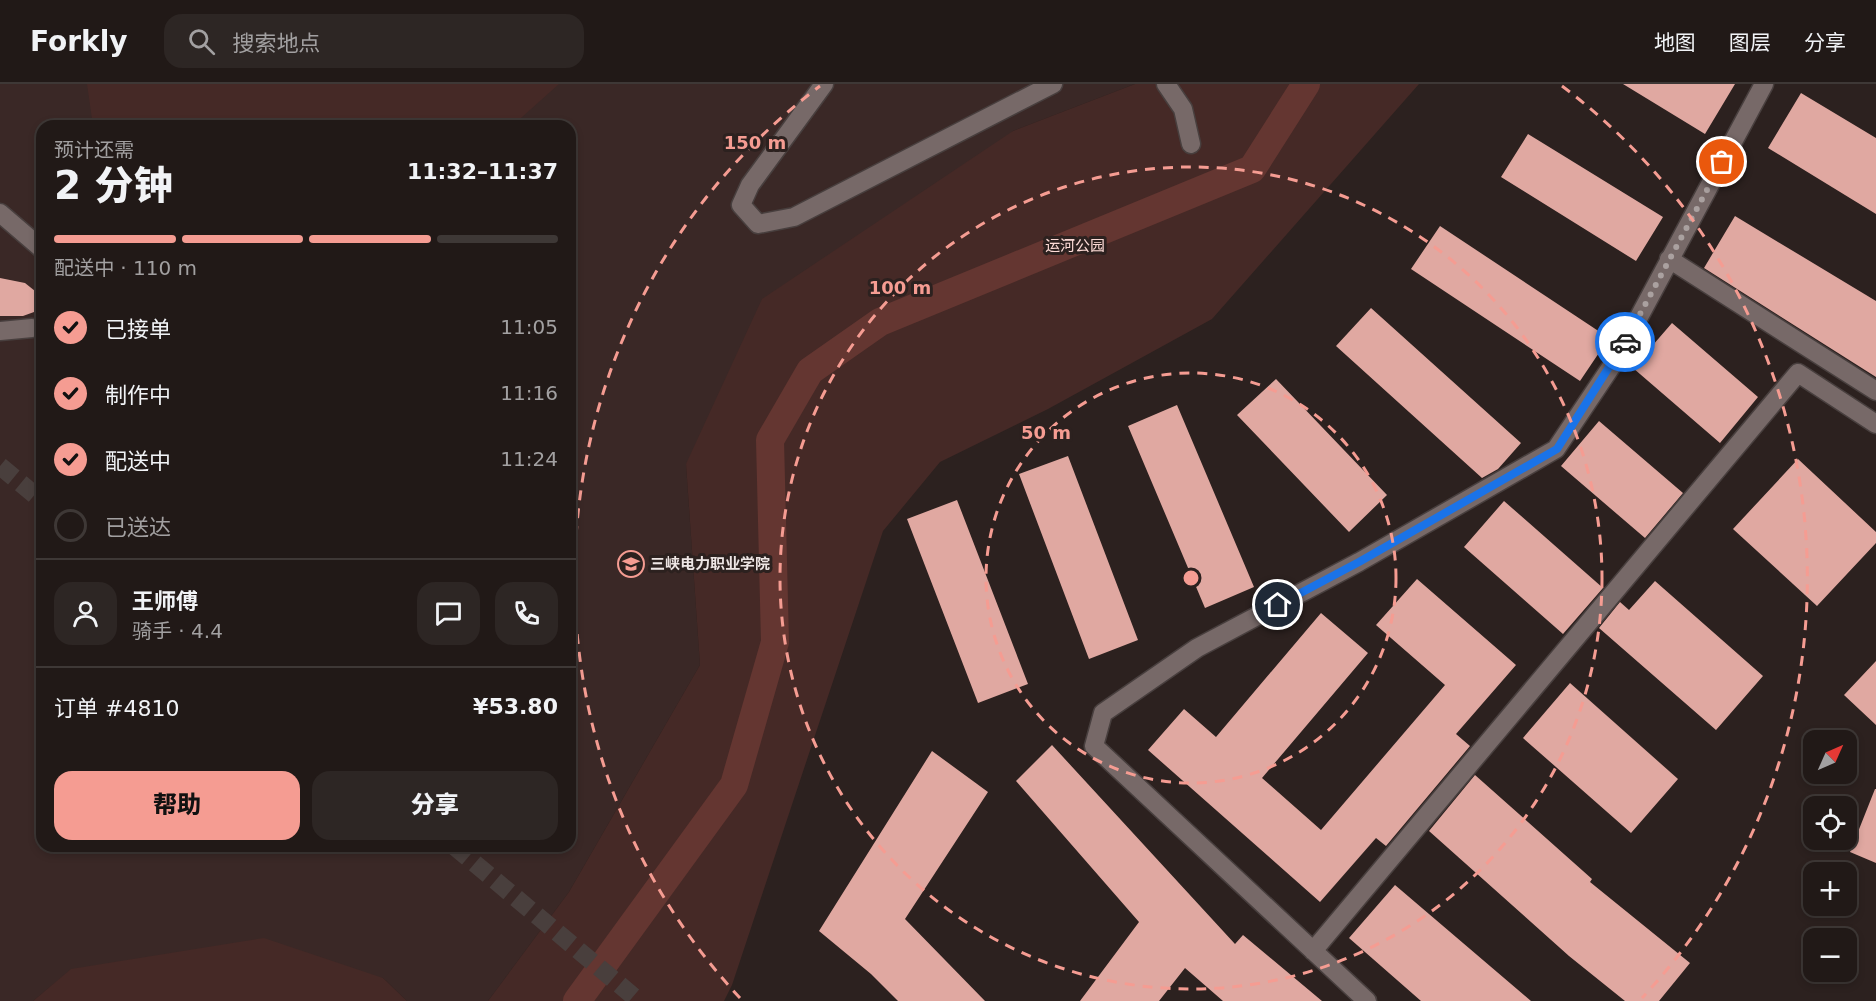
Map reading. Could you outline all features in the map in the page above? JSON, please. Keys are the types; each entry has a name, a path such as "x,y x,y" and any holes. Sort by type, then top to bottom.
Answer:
{"lane":[{"path":"824,84 750,185 741,205 758,224 794,217 1053,84"},
{"path":"1166,84 1183,109 1191,144"},
{"path":"1367,1001 1094,746 1102,713 1197,648 1359,562 1557,449 1617,358 1764,84"},
{"path":"0,213 36,244"},
{"path":"1670,260 1876,391"},
{"path":"0,330 32,328"},
{"path":"1313,951 1798,373 1876,424"}],"shaded area":[{"name":"三峡电力职业学院","path":"0,84 1135,84 1013,131 686,464 700,665 569,892 488,1001 407,1001 383,978 72,969 33,1001 0,1001"}],"green space":[{"path":"87,84 559,84 519,120 92,120"},
{"name":"运河公园","path":"1135,84 1419,84 1212,319 1048,409 940,462 883,531 732,985 724,1001 488,1001 569,892 700,665 686,464 762,299 1013,131"},
{"path":"264,938 383,978 407,1001 33,1001 71,969"}],"building":[{"path":"1623,84 1735,84 1705,134"},
{"path":"1801,93 1876,138 1876,214 1768,148"},
{"path":"1528,134 1663,217 1636,261 1501,177"},
{"path":"1735,216 1876,301 1876,377 1704,268"},
{"path":"1440,226 1609,338 1580,381 1411,269"},
{"path":"0,278 25,283 35,291 34,312 23,316 0,316"},
{"path":"1371,308 1521,443 1498,469 1482,478 1336,346"},
{"path":"1672,323 1758,397 1720,443 1633,368"},
{"path":"1276,379 1387,495 1349,532 1237,415"},
{"path":"1177,405 1254,587 1205,608 1128,426"},
{"path":"1599,421 1683,493 1645,538 1561,466"},
{"path":"1068,456 1138,640 1089,659 1019,474"},
{"path":"1798,459 1876,532 1876,543 1817,606 1733,529"},
{"path":"957,500 1028,684 978,703 907,519"},
{"path":"1504,501 1603,588 1563,634 1464,547"},
{"path":"1417,579 1516,665 1456,734 1470,746 1386,846 1376,838 1320,902 1148,750 1184,709 1216,737 1321,613 1368,653 1262,778 1321,830 1445,685 1376,625"},
{"path":"1655,581 1763,676 1716,730 1599,628 1620,602 1629,610"},
{"path":"1876,661 1876,725 1844,695"},
{"path":"1570,683 1678,779 1631,833 1523,738"},
{"path":"1052,745 1235,944 1243,935 1322,1001 1223,1001 1185,968 1159,1001 1080,1001 1139,922 1016,781"},
{"path":"932,751 988,792 905,919 985,1001 898,1001 871,974 819,931"},
{"path":"1475,775 1592,879 1590,882 1690,963 1659,1001 1625,1001 1569,956 1429,831"},
{"path":"1876,789 1876,863 1850,852 1857,850 1857,834"},
{"path":"1395,885 1531,1001 1421,1001 1349,938"}],"waterway":[{"path":"577,1001 734,785 775,642 770,440 810,371 880,322 1252,169 1306,84"}],"tunnel":[{"path":"0,466 36,496"},
{"path":"461,852 639,1001"}],"way so far":[{"path":"1625,342 1722,162"}],"place":[{"name":"三峡电力职业学院","path":"631,564"}],"route":[{"path":"1278,605 1359,562 1557,449 1617,358 1625,342"}]}
